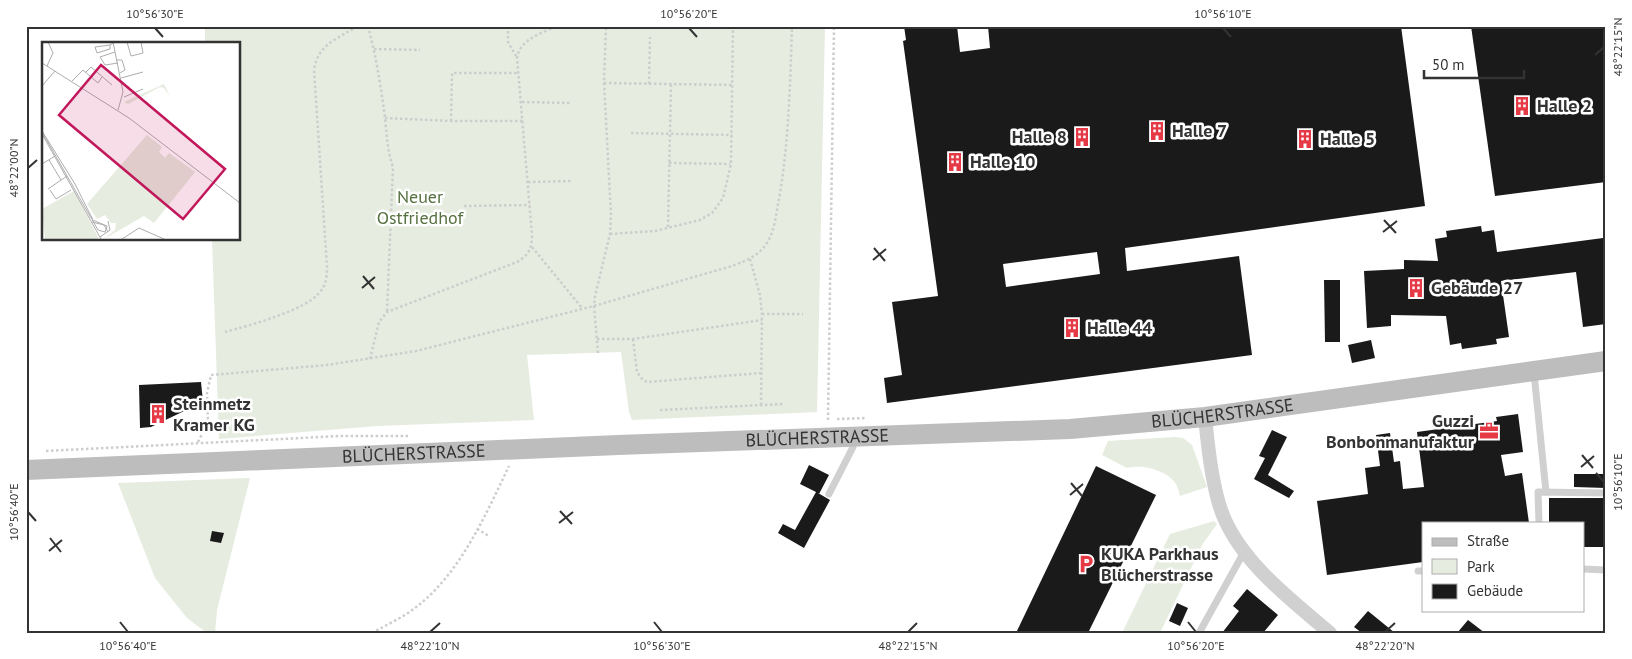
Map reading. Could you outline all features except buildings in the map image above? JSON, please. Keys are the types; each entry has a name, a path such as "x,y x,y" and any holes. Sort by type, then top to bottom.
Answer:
{"main road":[{"name":"BLÜCHERSTRASSE","path":"26,470 517,449 1070,429 1205,418 1606,360"}],"street":[{"path":"1205,418 1219,504 1234,537 1252,562 1280,591 1330,633"}],"lane":[{"path":"1534,371 1546,492"},
{"path":"829,494 853,447 854,437"},
{"path":"1539,522 1538,492 1606,493"},
{"path":"1199,633 1244,551"},
{"path":"1584,569 1606,570"}],"path":[{"path":"226,332 253,325 302,306 318,295 323,288 327,267 314,70 316,60 322,49 358,26"},
{"path":"368,26 374,50 385,118 388,153 393,167 387,312"},
{"path":"370,359 379,322 387,312 517,262 524,258 532,246 519,73 517,58 508,42 508,26"},
{"path":"517,58 520,49 529,40 557,26"},
{"path":"598,353 594,306 610,234 611,215 604,83 606,26"},
{"path":"610,234 655,231 700,220 712,213 723,198 731,164 733,26"},
{"path":"198,442 208,422 207,393 211,375 327,365 416,351 594,306 732,266 750,259 760,252 772,235 786,150 792,26"},
{"path":"828,420 834,26"},
{"path":"649,84 650,37"},
{"path":"374,50 420,50"},
{"path":"451,121 452,73 519,73"},
{"path":"604,83 732,85"},
{"path":"668,228 671,84"},
{"path":"521,102 570,103"},
{"path":"385,118 451,121 523,121"},
{"path":"631,133 732,135"},
{"path":"669,163 731,164"},
{"path":"528,182 570,181"},
{"path":"464,206 530,205"},
{"path":"532,246 582,308"},
{"path":"750,259 760,295 762,314 760,405"},
{"path":"762,314 803,314"},
{"path":"597,339 634,339 762,320"},
{"path":"634,339 637,372 642,380 648,382 761,374"},
{"path":"660,410 783,404"},
{"path":"372,633 414,608 438,588 456,565 517,449"},
{"path":"477,528 489,536"}],"green space":[{"name":"Neuer Ostfriedhof","path":"205,26 825,26 817,412 632,420 629,412 621,352 527,355 534,420 377,426 219,439 212,240 240,240 240,42 205,42"},
{"path":"1183,438 1192,445 1207,487 1180,496 1176,484 1167,475 1154,469 1127,468 1102,455 1108,441"},
{"path":"250,478 217,610 215,633 207,633 187,618 155,578 118,483"},
{"path":"1214,521 1217,524 1202,545 1160,633 1122,633 1170,534"}],"place":[{"name":"Halle 2","path":"1522,106"},
{"name":"Halle 7","path":"1157,131"},
{"name":"Halle 8","path":"1082,137"},
{"name":"Halle 5","path":"1305,139"},
{"name":"Halle 10","path":"955,162"},
{"name":"Gebäude 27","path":"1416,288"},
{"name":"Halle 44","path":"1072,328"},
{"name":"Steinmetz Kramer KG","path":"158,414"},
{"name":"Guzzi Bonbonmanufaktur","path":"1489,431"},
{"name":"KUKA Parkhaus Blücherstrasse","path":"1086,564"}]}
